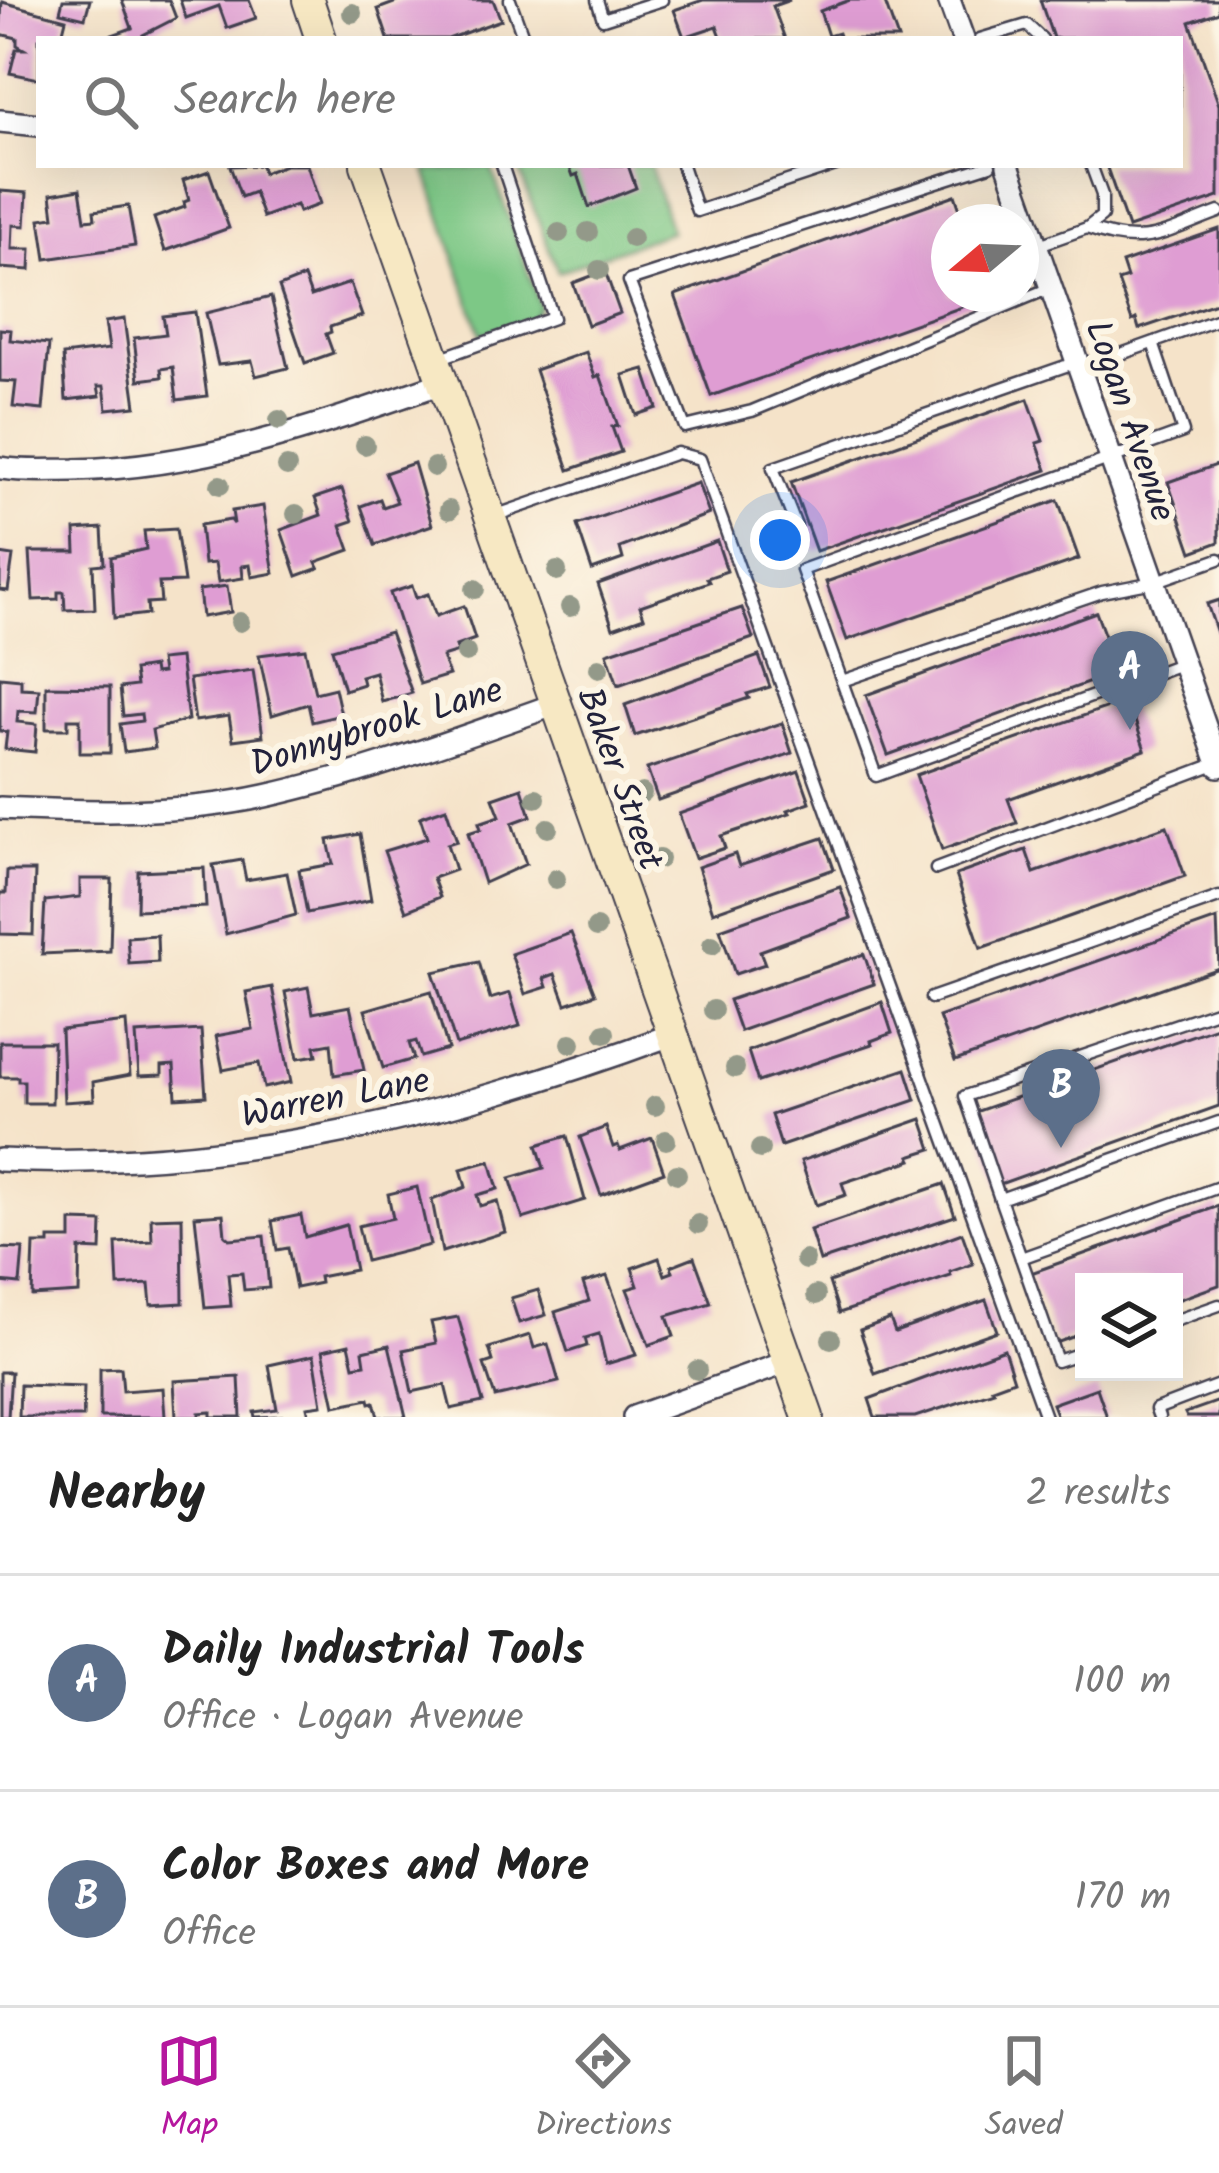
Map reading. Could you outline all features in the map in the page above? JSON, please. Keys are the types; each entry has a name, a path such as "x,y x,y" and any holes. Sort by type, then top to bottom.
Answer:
{"main road":[{"path":"308,0 320,36"},
{"name":"Baker Street","path":"367,168 808,1417"}],"street":[{"path":"950,0 962,36"},
{"path":"0,121 36,125"},
{"name":"Logan Avenue","path":"1008,168 1021,204"},
{"name":"Logan Avenue","path":"1039,254 1183,663 1211,719 1219,765"},
{"path":"0,468 109,469 181,461 273,441 438,372"},
{"name":"Donnybrook Lane","path":"0,808 145,811 263,796 402,758 554,705"},
{"name":"Warren Lane","path":"0,1160 165,1157 288,1145 499,1095 671,1035"},
{"path":"634,1417 788,1362"}],"lane":[{"path":"510,0 523,36"},
{"path":"597,0 603,20 662,0"},
{"path":"991,36 1027,26 1039,36"},
{"path":"438,372 553,318 503,168"},
{"path":"683,168 698,211 827,168"},
{"path":"981,168 629,281 685,428 752,411 1051,288"},
{"path":"1039,245 1087,228 1102,216 1102,195 1091,168"},
{"path":"1087,228 1119,240 1148,239 1219,212"},
{"path":"796,526 773,468 1219,319"},
{"path":"1153,343 1183,433 802,570 876,776 1183,663"},
{"path":"490,518 677,453 700,459 1045,1417"},
{"path":"842,681 1102,592 1154,582 1219,559"},
{"path":"936,869 1219,765"},
{"path":"931,998 1219,897"},
{"path":"1075,1355 1057,1361 965,1096 1219,1010"},
{"path":"1000,1199 1219,1123"},
{"path":"1021,1258 1219,1187"},
{"path":"1183,1318 1219,1305"},
{"path":"1159,1417 1156,1409 1219,1385"}],"green space":[{"path":"491,168 540,306 532,319 481,335 426,171"},
{"path":"518,168 651,168 671,231 558,272"}],"building":[{"path":"63,0 90,0 85,18 60,12"},
{"path":"122,0 169,0 176,18 144,36 112,35 132,28"},
{"path":"180,0 249,0 256,18 227,28 219,6 186,18"},
{"path":"402,0 493,0 501,20 456,36 387,36 378,9"},
{"path":"703,0 790,0 773,6 784,36 721,36 717,26 684,36 674,10"},
{"path":"850,0 884,0 897,36 828,36 820,11"},
{"path":"1040,0 1219,0 1219,12 1190,22 1219,105 1219,197 1128,228 1107,168 1183,168 1183,36 1052,36"},
{"path":"2,2 66,19 62,36 36,36 36,78 10,73 16,49 24,49 17,45 17,38 0,34"},
{"path":"231,168 262,168 263,173 308,168 320,204 299,212 296,205 263,217 254,192 241,197"},
{"path":"570,168 629,168 636,188 589,207 578,174 573,176"},
{"path":"209,171 229,228 165,251 154,218 185,207 189,200 183,180"},
{"path":"80,189 85,220 95,219 94,211 128,206 135,246 46,259 40,219 54,217 51,194"},
{"path":"0,191 27,193 25,226 13,225 12,249 31,249 30,270 0,268"},
{"path":"955,195 958,204 931,204 931,312 948,312 711,396 675,295"},
{"path":"1219,229 1219,302 1139,329 1118,281 1127,278 1122,263"},
{"path":"605,271 620,313 588,325 573,283"},
{"path":"304,277 311,296 350,283 362,316 330,327 326,334 333,353 305,363 279,287"},
{"path":"271,297 288,368 256,376 252,361 218,365 206,313"},
{"path":"195,312 207,396 177,400 173,367 161,369 162,377 139,380 134,338 166,334 163,316"},
{"path":"124,319 136,406 107,409 104,386 98,386 100,396 66,400 63,355 109,349 105,322"},
{"path":"0,329 11,330 10,340 49,344 43,410 13,407 16,382 0,381"},
{"path":"586,352 595,377 600,375 618,426 612,427 621,452 569,470 535,370"},
{"path":"644,369 657,408 636,415 623,375"},
{"path":"1028,399 1043,441 1037,443 1047,470 816,551 791,482"},
{"path":"414,463 432,525 375,545 361,506 380,499 383,507 397,502 385,473"},
{"path":"1219,464 1219,542 1192,552 1168,482"},
{"path":"698,483 709,514 620,548 623,559 592,570 577,525"},
{"path":"342,489 353,521 341,525 350,550 316,562 319,568 297,576 281,530 321,515 315,498"},
{"path":"1058,500 1079,559 847,640 826,582"},
{"path":"263,506 274,573 252,577 250,565 242,566 243,578 218,582 215,563 204,564 200,525 231,520 234,524 232,511"},
{"path":"102,528 104,564 93,565 95,609 65,610 64,592 58,592 58,599 33,600 30,552 76,552 75,530"},
{"path":"176,529 184,582 159,583 161,602 147,603 148,614 114,618 111,557 146,549 144,531"},
{"path":"717,541 727,571 640,606 644,617 613,628 598,584"},
{"path":"0,554 13,556 8,591 0,590"},
{"path":"227,586 231,612 202,617 199,590"},
{"path":"412,586 416,598 428,594 436,616 464,606 475,639 442,657 449,675 420,684 390,593"},
{"path":"1219,600 1219,636 1218,636 1207,604"},
{"path":"742,608 753,638 618,685 607,653"},
{"path":"1096,612 1118,672 888,755 866,695"},
{"path":"390,632 412,693 382,702 375,672 361,676 363,684 344,690 332,649"},
{"path":"305,649 315,693 335,688 341,715 312,722 308,704 272,715 259,655"},
{"path":"759,656 770,687 635,736 625,705"},
{"path":"180,658 188,720 152,730 155,748 124,752 120,724 142,721 141,714 123,716 120,688 136,686 134,670 153,667 154,674 162,673 160,660"},
{"path":"253,670 263,736 233,740 229,716 195,721 189,679"},
{"path":"0,677 21,679 21,688 39,689 37,712 18,711 17,722 37,724 35,752 5,749 7,732 0,731"},
{"path":"46,686 110,687 110,753 80,753 80,719 68,719 68,729 46,729"},
{"path":"1128,700 1145,750 1008,799 1017,823 942,850 916,775"},
{"path":"782,723 792,753 658,800 647,769"},
{"path":"799,771 810,802 721,836 725,848 695,858 679,814"},
{"path":"522,788 531,816 512,823 526,864 484,883 468,833 481,829 479,823 500,816 493,798"},
{"path":"446,808 457,841 447,844 455,870 433,878 440,897 406,911 384,851 427,838 420,817"},
{"path":"1167,826 1185,876 981,948 956,875 1026,850 1034,873"},
{"path":"360,834 371,900 307,913 299,870 333,864 328,840"},
{"path":"823,838 834,869 713,912 698,867 735,854 739,866"},
{"path":"242,860 246,880 287,873 296,915 226,934 213,865"},
{"path":"204,868 206,907 137,910 138,871"},
{"path":"7,871 35,871 33,935 0,934 0,893 6,893"},
{"path":"80,879 112,879 110,951 42,954 45,901 80,897"},
{"path":"840,887 851,918 760,951 765,964 735,974 720,929"},
{"path":"1217,919 1219,968 955,1061 939,1017"},
{"path":"571,933 595,994 566,1004 555,974 544,978 547,987 525,994 511,954"},
{"path":"157,935 158,962 129,964 127,937"},
{"path":"864,954 874,984 740,1031 729,1000"},
{"path":"479,962 490,999 510,993 520,1026 456,1045 433,972"},
{"path":"272,987 291,1082 264,1088 259,1063 223,1070 216,1036 253,1029 246,992"},
{"path":"308,987 313,1013 350,1006 364,1070 334,1075 331,1043 315,1046 317,1055 298,1058 285,992"},
{"path":"431,991 448,1049 421,1057 416,1041 409,1043 414,1059 383,1068 365,1010"},
{"path":"882,1002 892,1033 758,1082 748,1051"},
{"path":"126,1022 130,1075 93,1082 94,1100 64,1102 61,1030"},
{"path":"1219,1026 1219,1106 1000,1184 975,1112"},
{"path":"201,1030 206,1096 176,1098 174,1065 162,1066 162,1075 139,1076 136,1034"},
{"path":"0,1042 53,1042 52,1103 24,1103 24,1081 0,1077"},
{"path":"906,1069 916,1100 781,1146 771,1115"},
{"path":"922,1119 932,1149 842,1183 846,1195 816,1205 801,1161"},
{"path":"606,1127 613,1147 618,1145 620,1150 652,1138 664,1172 601,1195 580,1137"},
{"path":"567,1136 585,1200 523,1219 510,1178 544,1168 537,1145"},
{"path":"490,1161 498,1189 477,1195 480,1206 497,1201 505,1232 442,1252 432,1200 466,1187 461,1169"},
{"path":"944,1184 955,1216 820,1261 810,1230"},
{"path":"417,1187 430,1245 366,1261 358,1226 393,1218 388,1194"},
{"path":"1219,1206 1219,1285 1183,1298 1183,1273 1075,1273 1075,1336 1056,1343 1031,1273"},
{"path":"223,1214 225,1235 230,1239 264,1236 269,1288 244,1290 242,1273 228,1274 231,1306 205,1308 195,1216"},
{"path":"301,1215 305,1237 346,1225 355,1270 319,1277 320,1283 296,1288 288,1248 277,1250 272,1221"},
{"path":"182,1217 183,1303 151,1305 149,1284 118,1286 116,1243 152,1241 151,1218"},
{"path":"71,1221 102,1222 101,1250 80,1249 79,1293 32,1296 34,1244 71,1239"},
{"path":"962,1233 973,1264 950,1272 951,1276 839,1313 829,1282"},
{"path":"0,1248 23,1249 20,1284 0,1282"},
{"path":"694,1257 711,1303 667,1316 674,1336 649,1345 627,1289 638,1286 632,1268 659,1258 665,1275 673,1272 671,1266"},
{"path":"607,1276 636,1355 606,1364 599,1334 585,1338 587,1346 568,1352 555,1312 589,1301 583,1283"},
{"path":"538,1290 546,1315 519,1323 511,1298"},
{"path":"986,1300 997,1331 875,1374 860,1330 890,1319 895,1332"},
{"path":"458,1317 483,1402 451,1409 445,1385 412,1392 403,1350 436,1343 431,1322"},
{"path":"530,1335 534,1348 548,1344 559,1382 495,1397 484,1364 493,1361 489,1348"},
{"path":"349,1344 354,1366 365,1364 363,1351 389,1345 406,1417 378,1417 369,1399 335,1406 323,1350"},
{"path":"1004,1349 1014,1380 992,1388 994,1391 915,1417 875,1417 869,1399"},
{"path":"314,1355 322,1405 307,1407 309,1415 255,1417 254,1412 277,1409 269,1365"},
{"path":"121,1368 123,1391 163,1388 165,1417 100,1417 100,1369"},
{"path":"0,1372 11,1372 8,1417 0,1417"},
{"path":"239,1377 241,1417 211,1417 211,1412 176,1417 174,1381"},
{"path":"20,1385 84,1387 83,1417 19,1417"},
{"path":"1097,1388 1107,1417 1057,1417 1052,1404"},
{"path":"1219,1401 1219,1417 1187,1417 1185,1413"}],"place":[{"name":"Daily Industrial Tools","path":"1130,730"},
{"name":"Color Boxes and More","path":"1061,1148"}]}
